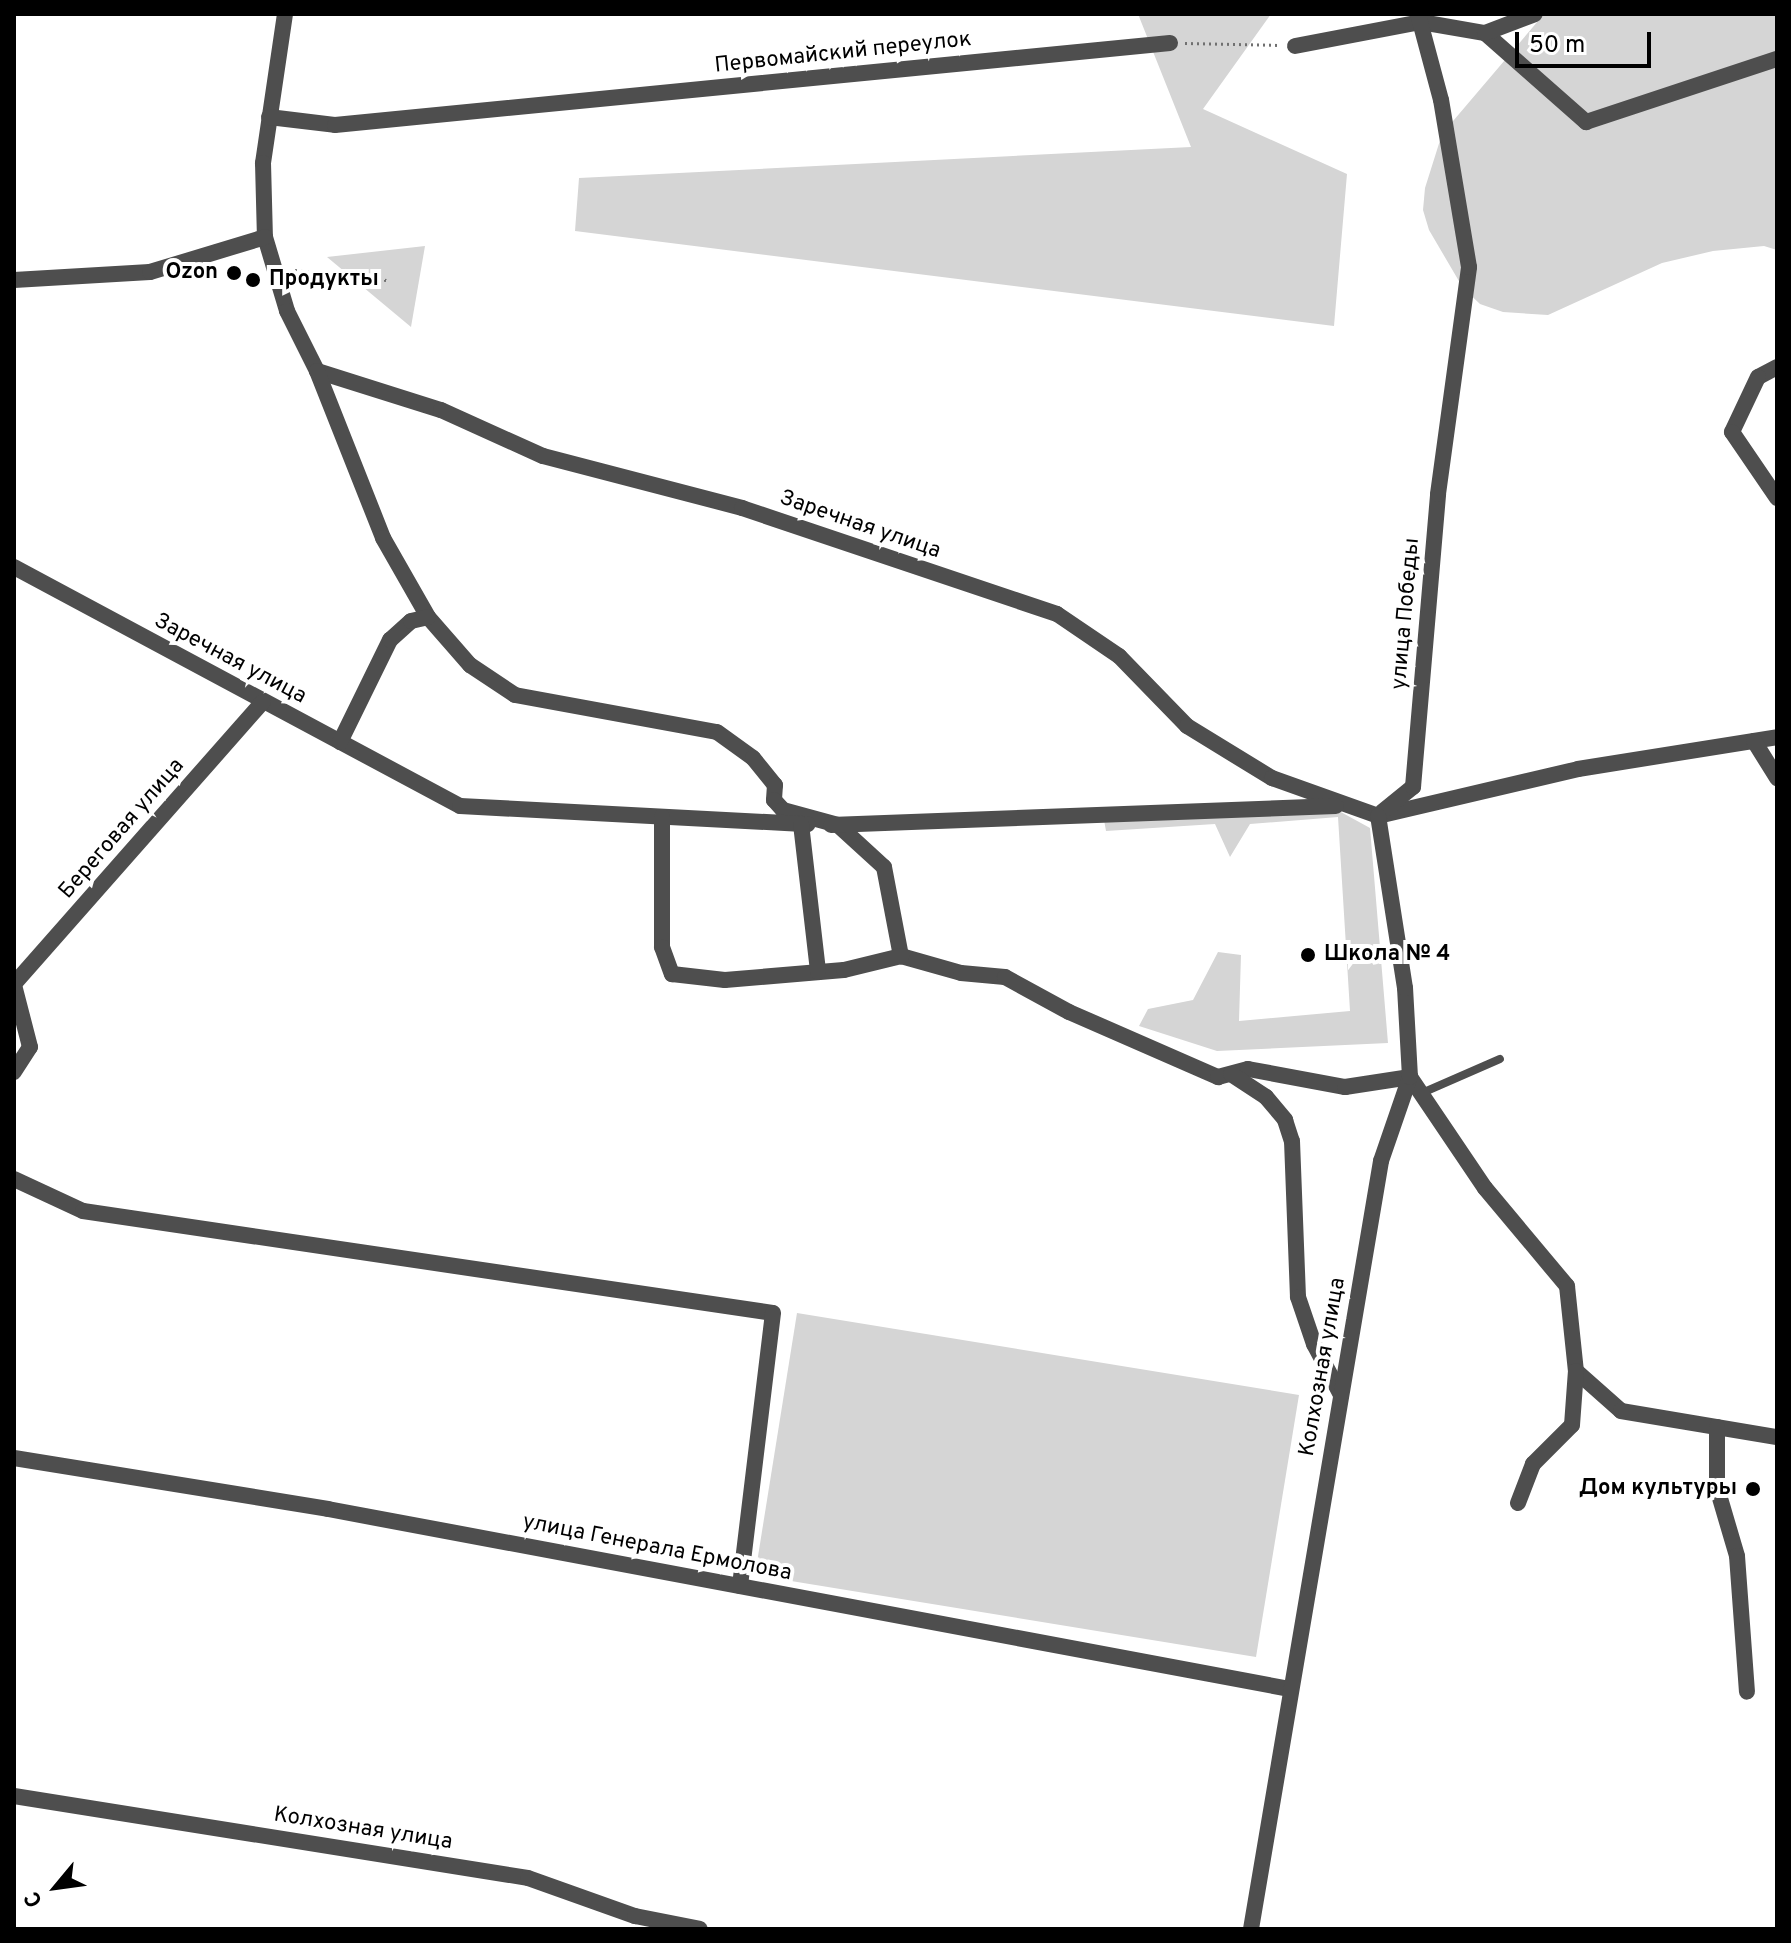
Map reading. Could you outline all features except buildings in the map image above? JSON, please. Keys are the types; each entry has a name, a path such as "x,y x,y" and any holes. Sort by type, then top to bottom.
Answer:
{"street":[{"name":"Заречная улица","path":"285,14 263,163 265,237 287,311 317,371 383,538 428,617 470,665 515,695 717,732 753,758 775,785 774,800 783,810 838,825 884,867 901,956"},
{"path":"1485,33 1535,14"},
{"path":"1295,46 1420,18 1485,33 1586,122 1777,59"},
{"name":"улица Победы","path":"1378,816 1413,787 1438,494 1469,267 1441,100 1420,18"},
{"name":"Первомайский переулок","path":"269,117 335,125 1170,43"},
{"path":"14,280 150,272 265,237"},
{"path":"1777,367 1758,377 1732,432 1777,498"},
{"name":"Заречная улица","path":"317,371 441,410 543,456 742,508 1057,614 1119,656 1187,726 1272,778 1378,816"},
{"name":"Заречная улица","path":"14,567 460,806 838,825 1344,806"},
{"path":"340,742 390,640 411,621 428,617"},
{"name":"Береговая улица","path":"14,985 263,702"},
{"path":"1378,816 1578,769 1777,737"},
{"path":"1754,741 1777,778"},
{"name":"Колхозная улица","path":"1251,1929 1381,1161 1410,1077 1405,988 1378,816"},
{"path":"662,817 662,947 672,974 725,980 818,972 901,956 961,973 1005,977 1069,1012 1218,1077 1248,1069 1345,1087 1410,1077 1485,1188 1567,1286 1576,1371 1572,1425 1533,1464 1518,1503"},
{"path":"801,824 818,972"},
{"path":"14,985 30,1047 14,1072"},
{"path":"1231,1074 1266,1097 1285,1120 1292,1141 1298,1297 1314,1344 1341,1395"},
{"path":"14,1179 83,1211 773,1313 740,1586"},
{"path":"1576,1371 1621,1411 1777,1437"},
{"path":"1717,1427 1717,1488 1737,1556 1747,1692"},
{"name":"улица Генерала Ермолова","path":"14,1458 740,1586 1290,1689"},
{"name":"Колхозная улица","path":"14,1796 528,1878 635,1916 700,1929"}],"lane":[{"path":"1421,1093 1500,1059"}],"path":[{"path":"1170,43 1295,46"},
{"path":"295,270 386,280"}],"shaded area":[{"path":"1138,14 1271,14 1203,109 1347,174 1334,326 575,231 579,178 1191,147"},
{"path":"1544,14 1777,14 1777,250 1764,246 1713,251 1662,263 1548,315 1503,312 1480,304 1463,288 1429,230 1423,210 1425,188 1442,134"},
{"path":"425,246 411,327 327,257"},
{"path":"1339,811 1370,828 1388,1043 1217,1051 1139,1026 1148,1009 1193,1000 1218,952 1241,955 1239,1021 1350,1011 1338,817 1250,824 1230,857 1215,824 1106,831 1104,820"},
{"path":"797,1313 1299,1395 1256,1657 755,1575"}],"place":[{"name":"Ozon","path":"234,273"},
{"name":"Продукты","path":"253,280"},
{"name":"Школа № 4","path":"1308,955"},
{"name":"Дом культуры","path":"1753,1489"}]}
